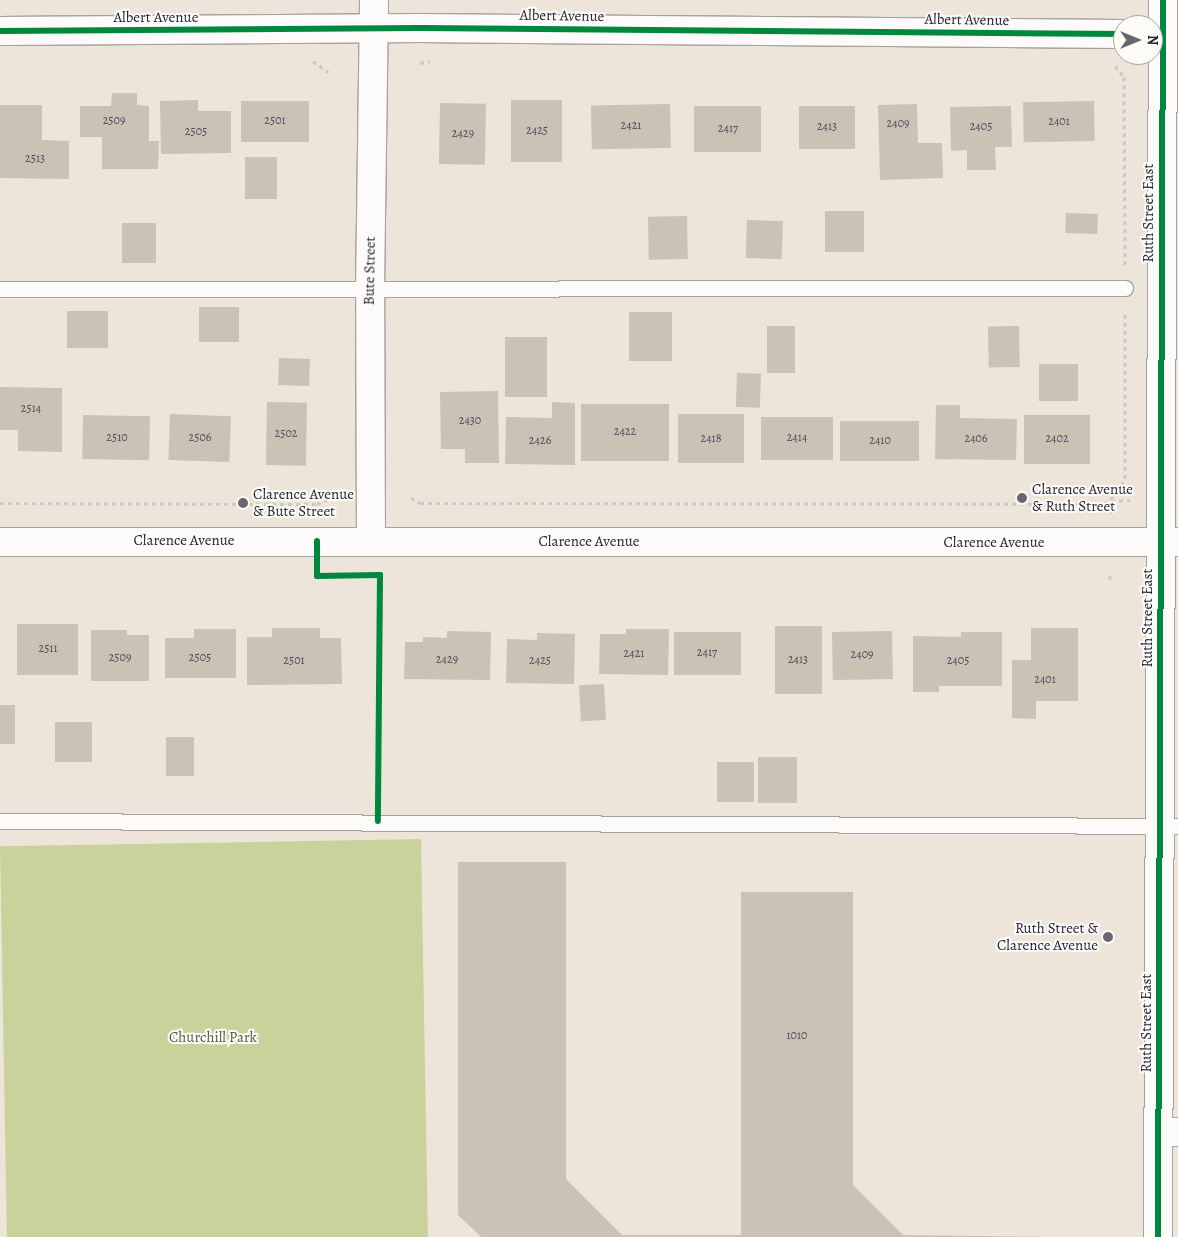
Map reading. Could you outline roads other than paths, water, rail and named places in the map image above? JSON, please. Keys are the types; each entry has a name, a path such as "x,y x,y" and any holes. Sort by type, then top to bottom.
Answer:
{"street":[{"name":"Bute Street","path":"371,542 370,290 374,0"},
{"name":"Ruth Street East","path":"1158,1237 1168,1132 1169,292 1163,0"},
{"name":"Albert Avenue","path":"0,31 373,28 1113,34"},
{"name":"Clarence Avenue","path":"0,542 1169,542"}],"lane":[{"path":"0,289 1125,288"},
{"path":"0,821 1169,826"}],"place":[{"name":"Clarence Avenue & Ruth Street","path":"1022,498"},
{"name":"Clarence Avenue & Bute Street","path":"243,503"},
{"name":"Ruth Street & Clarence Avenue","path":"1108,937"}],"park label":[{"name":"Churchill Park","path":"213,1038"}]}
